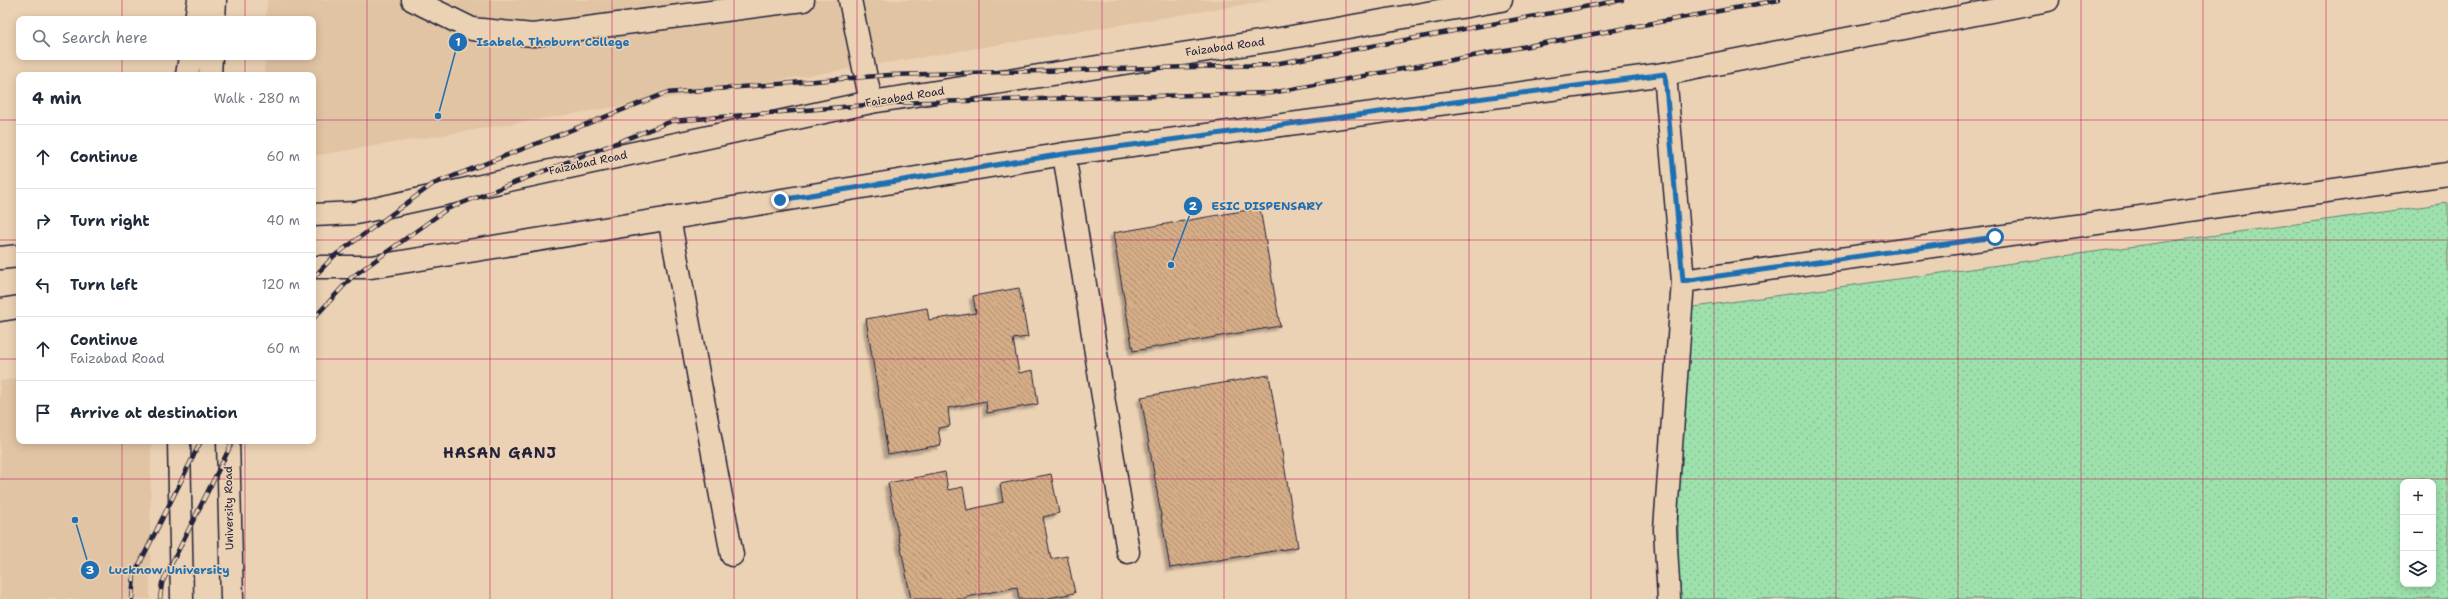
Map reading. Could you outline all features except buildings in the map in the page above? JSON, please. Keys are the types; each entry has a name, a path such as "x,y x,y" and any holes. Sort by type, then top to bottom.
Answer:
{"main road":[{"path":"196,16 199,0"},
{"path":"214,16 215,0"},
{"path":"413,0 472,29 533,34 803,0"},
{"path":"850,0 871,102"},
{"name":"Faizabad Road","path":"316,215 356,213 871,102 1280,39 1501,0"},
{"path":"316,267 371,267 1064,154 1665,74 2048,0"},
{"path":"188,72 190,60"},
{"path":"210,72 211,60"},
{"path":"1665,74 1683,281 1665,529 1669,599"},
{"path":"1064,154 1128,552"},
{"path":"1683,281 2448,174"},
{"path":"669,218 732,556"},
{"path":"0,258 16,256"},
{"path":"0,310 16,307"},
{"path":"179,444 182,599"},
{"name":"University Road","path":"228,444 232,599"}],"shaded area":[{"path":"267,0 1273,0 316,156 316,72 264,72 265,60 316,60 316,16 266,16"},
{"path":"16,378 16,444 151,444 150,599 0,599 0,381"}],"green space":[{"path":"2448,203 2448,599 1674,599 1678,540 1680,309"}],"railway":[{"path":"316,275 334,256 433,184 666,93 889,75 1269,65 1622,0"},
{"path":"316,316 352,277 447,209 672,121 891,103 1271,93 1779,0"},
{"path":"132,599 134,575 200,444"},
{"path":"160,599 162,583 232,444"}],"place":[{"name":"Isabela Thoburn College","path":"438,116"},
{"name":"ESIC DISPENSARY","path":"1171,265"},
{"name":"Lucknow University","path":"75,520"}],"district":[{"name":"HASAN GANJ","path":"500,453"}],"route":[{"path":"780,200 1064,154 1665,74 1683,281 1995,237"}]}
